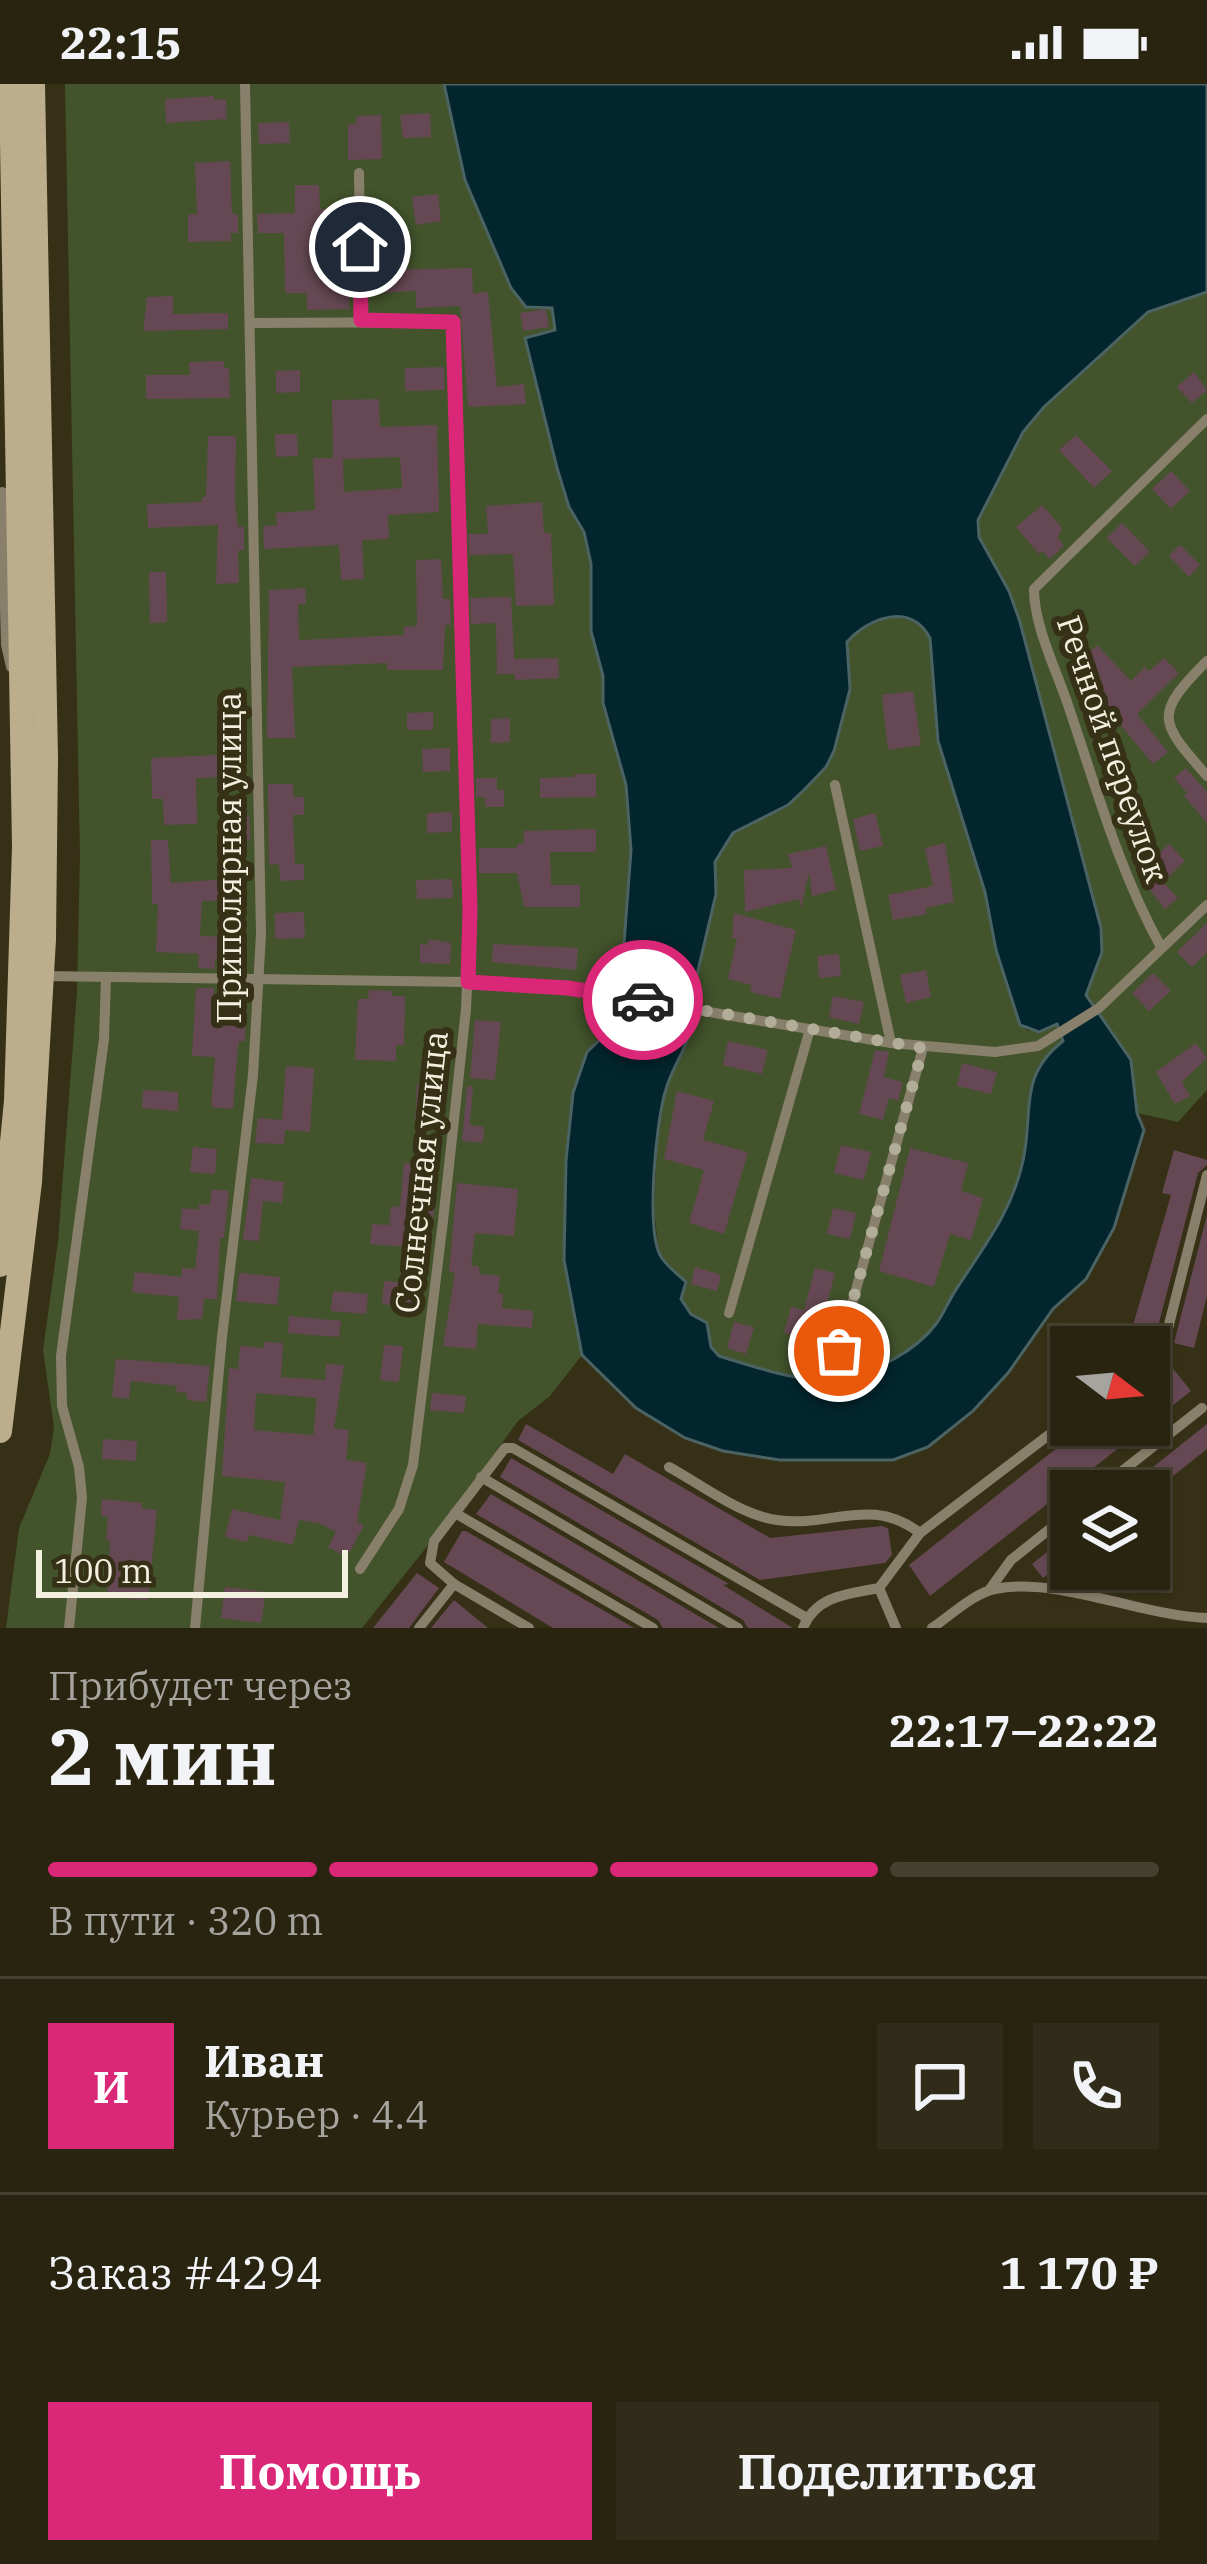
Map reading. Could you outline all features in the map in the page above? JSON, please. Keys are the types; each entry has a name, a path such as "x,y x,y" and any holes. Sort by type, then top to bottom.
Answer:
{"main road":[{"path":"0,1265 16,1101 11,920 20,546 11,84"},
{"path":"0,1431 30,1182 43,976 46,758 33,84"}],"lane":[{"name":"Приполярная улица","path":"195,1628 259,978 244,84"},
{"path":"359,173 361,320"},
{"path":"0,174 14,214"},
{"path":"0,274 16,333"},
{"name":"Солнечная улица","path":"250,322 453,322 470,910 468,982 413,1465 399,1509 360,1569"},
{"name":"Речной переулок","path":"1161,947 1137,904 1118,854 1053,662 1034,589 1207,419"},
{"path":"1,489 20,546"},
{"path":"1,489 6,645 18,720"},
{"path":"1207,661 1176,692 1167,716 1174,739 1207,776"},
{"path":"836,785 890,1043"},
{"path":"43,976 468,982 578,989 923,1048 1018,1051 1038,1046 1099,1008 1207,905"},
{"path":"69,1628 82,1498 80,1467 62,1406 61,1356 104,1039 106,977"},
{"path":"729,1313 810,1029"},
{"path":"839,1351 923,1048"},
{"path":"1168,1326 1207,1175"},
{"path":"1124,1470 1202,1408"},
{"path":"530,1628 454,1584 433,1569 430,1557 434,1541 501,1450 513,1448 805,1623 826,1599 879,1588 920,1533 1050,1434"},
{"path":"669,1467 757,1515 781,1521 882,1512 920,1533"},
{"path":"481,1477 738,1628"},
{"path":"455,1513 653,1628"},
{"path":"932,1628 990,1589 1011,1560 1050,1529"},
{"path":"419,1628 454,1584"},
{"path":"879,1588 896,1628"},
{"path":"990,1589 1039,1588 1207,1618"},
{"path":"498,1628 508,1616"}],"green space":[{"path":"65,84 444,84 465,180 511,287 552,307 555,330 525,339 557,468 569,507 584,532 591,564 591,631 603,676 603,703 626,785 631,850 623,957 656,991 685,992 695,983 716,894 715,862 733,833 788,804 826,767 850,689 847,643 878,620 901,617 922,627 930,638 938,741 1020,1025 1028,1031 1057,1024 1063,1041 1039,1068 1033,1083 1022,1165 1011,1199 936,1325 894,1359 848,1377 786,1375 719,1356 711,1347 706,1323 691,1314 681,1298 686,1282 659,1254 654,1210 658,1119 691,1028 573,1093 565,1225 569,1289 582,1355 550,1396 518,1421 362,1628 6,1628 19,1528 50,1454 54,1427 43,1350 58,1242 77,991 80,856"},
{"path":"1207,292 1207,1090 1178,1122 1137,1113 1131,1060 1086,995 1101,928 1020,622 979,537 978,520 1023,432 1044,407 1148,312"}],"water":[{"path":"444,84 1207,84 1207,292 1148,312 1044,407 1023,432 978,520 979,537 1020,622 1101,928 1102,952 1086,995 1131,1060 1137,1113 1144,1130 1114,1228 1086,1279 1053,1309 1008,1373 973,1411 928,1447 893,1460 780,1460 723,1451 685,1438 636,1408 582,1355 564,1260 573,1093 587,1052 606,1034 640,1015 680,1019 691,1028 666,1089 659,1124 653,1198 660,1255 686,1282 681,1299 691,1314 707,1323 711,1347 719,1356 786,1375 827,1379 848,1377 894,1359 936,1324 1011,1198 1026,1147 1033,1083 1048,1055 1063,1041 1057,1024 1039,1032 1020,1025 938,741 930,638 922,627 901,617 878,620 847,642 850,689 826,767 788,805 733,833 715,862 716,894 695,983 685,992 664,992 632,975 623,957 631,850 626,785 603,703 603,676 591,631 591,564 584,532 569,507 557,468 525,338 555,330 552,308 526,307 511,288 465,180"}],"building":[{"path":"214,96 214,100 226,99 227,119 166,123 165,99"},
{"path":"430,113 431,137 403,138 400,115"},
{"path":"381,115 382,159 348,160 348,124 356,124 357,116"},
{"path":"289,122 290,143 259,144 258,123"},
{"path":"230,161 232,214 238,214 238,233 231,233 231,241 188,242 188,215 197,214 195,163"},
{"path":"295,185 319,185 320,209 348,208 349,309 307,310 307,293 285,293 284,233 258,233 257,214 295,213"},
{"path":"438,194 441,221 416,225 412,197"},
{"path":"384,217 385,270 472,268 473,293 488,292 497,387 524,384 526,404 468,407 460,306 416,308 416,291 370,293 369,218"},
{"path":"173,296 173,314 228,313 228,329 143,331 147,297"},
{"path":"546,309 549,327 523,331 520,313"},
{"path":"224,361 224,368 229,368 230,398 146,399 146,375 190,375 189,362"},
{"path":"444,367 445,390 405,391 405,368"},
{"path":"300,370 300,392 276,393 276,371"},
{"path":"1194,372 1207,390 1192,403 1177,387"},
{"path":"379,399 380,427 437,425 439,512 388,515 389,539 362,540 364,579 341,580 339,545 264,549 263,526 277,525 276,513 315,510 313,458 333,458 332,400","holes":["400,457 402,488 344,492 343,459"]},
{"path":"275,434 297,434 298,456 276,457"},
{"path":"1076,435 1112,471 1094,488 1059,450"},
{"path":"208,436 236,436 235,503 238,527 244,527 244,550 238,551 239,583 216,584 218,525 148,528 147,504 202,502 206,497"},
{"path":"1171,471 1190,491 1171,509 1152,489"},
{"path":"542,502 544,533 551,533 554,605 516,606 513,554 469,555 468,534 488,534 486,506"},
{"path":"1042,505 1062,528 1058,538 1064,546 1050,559 1042,551 1039,554 1016,527"},
{"path":"1122,523 1150,552 1135,566 1107,538"},
{"path":"1180,545 1200,565 1189,577 1169,556"},
{"path":"441,559 443,599 450,599 451,625 445,625 443,670 387,670 387,663 292,667 295,738 267,738 269,590 305,588 306,604 298,604 299,640 404,635 404,627 417,626 416,560"},
{"path":"149,572 166,572 167,622 150,623"},
{"path":"511,597 515,674 497,674 496,623 471,624 470,598"},
{"path":"1097,645 1131,681 1164,658 1179,673 1137,714 1168,752 1153,764 1073,668"},
{"path":"558,658 559,678 515,680 514,659"},
{"path":"913,691 921,745 888,750 882,695"},
{"path":"433,712 433,730 407,730 407,713"},
{"path":"510,718 510,742 491,743 491,719"},
{"path":"450,748 450,771 423,772 422,749"},
{"path":"239,754 239,777 196,778 197,824 164,825 163,799 152,799 151,758"},
{"path":"1186,768 1207,792 1207,823 1174,778"},
{"path":"596,774 596,797 540,798 540,778"},
{"path":"476,778 497,778 497,790 504,790 504,807 485,807 485,797 476,797"},
{"path":"268,784 293,784 293,797 304,797 304,815 293,815 295,864 304,864 304,880 280,881 279,864 269,865"},
{"path":"452,812 452,832 427,833 427,813"},
{"path":"875,813 883,846 860,851 853,819"},
{"path":"249,815 250,841 230,842 230,816"},
{"path":"596,829 596,852 550,852 551,885 580,885 580,907 524,907 517,873 479,873 479,848 517,848 523,844 524,831"},
{"path":"151,840 168,840 171,883 241,878 241,900 202,901 200,936 230,937 229,959 215,958 215,969 198,968 199,954 156,952 158,904 152,904"},
{"path":"945,843 954,902 925,908 927,914 893,920 888,895 933,886 925,848"},
{"path":"1169,844 1185,861 1163,882 1178,898 1165,909 1137,874"},
{"path":"826,846 836,890 812,896 809,872 801,908 799,899 745,912 744,870 792,868 788,854"},
{"path":"452,879 453,898 417,899 416,880"},
{"path":"304,912 305,938 275,939 275,913"},
{"path":"734,913 796,930 780,999 750,992 752,985 728,979 737,939 732,938"},
{"path":"1207,923 1207,952 1192,967 1177,952"},
{"path":"428,939 451,943 450,964 420,963 420,944 428,945"},
{"path":"493,944 578,948 576,970 492,962"},
{"path":"839,954 841,976 819,978 817,956"},
{"path":"926,970 931,997 906,1003 900,975"},
{"path":"1153,973 1171,991 1149,1011 1132,993"},
{"path":"196,988 214,988 214,999 247,1001 233,1109 211,1107 215,1057 192,1056"},
{"path":"369,990 405,996 404,1045 396,1045 396,1061 355,1060 358,999 368,999"},
{"path":"833,996 864,1002 859,1024 829,1017"},
{"path":"475,1020 501,1022 495,1080 470,1078"},
{"path":"728,1041 768,1050 762,1074 723,1065"},
{"path":"1196,1043 1207,1058 1182,1082 1190,1096 1175,1104 1156,1072"},
{"path":"875,1050 889,1052 884,1077 903,1082 898,1101 889,1098 883,1120 859,1114"},
{"path":"962,1063 997,1072 991,1094 957,1086"},
{"path":"286,1066 314,1068 310,1132 285,1130 284,1144 255,1143 258,1118 282,1120"},
{"path":"417,1083 448,1085 443,1127 415,1125"},
{"path":"467,1086 473,1087 470,1125 484,1127 483,1143 462,1141"},
{"path":"143,1090 178,1092 178,1111 142,1108"},
{"path":"677,1091 714,1101 703,1140 748,1152 724,1234 689,1223 704,1170 664,1159"},
{"path":"841,1145 871,1152 864,1180 834,1173"},
{"path":"193,1147 217,1149 215,1174 190,1172"},
{"path":"910,1148 968,1163 961,1191 983,1198 971,1240 950,1234 934,1287 879,1271"},
{"path":"1174,1150 1207,1160 1198,1173 1158,1326 1133,1326 1171,1195 1162,1193"},
{"path":"404,1163 430,1165 429,1181 437,1181 430,1249 370,1244 372,1224 389,1225 391,1206 400,1207"},
{"path":"251,1178 284,1182 282,1203 263,1201 259,1241 243,1240"},
{"path":"457,1183 518,1189 514,1236 475,1233 471,1266 479,1266 479,1274 500,1276 502,1308 533,1311 532,1328 478,1324 476,1349 443,1346 455,1273 449,1272"},
{"path":"212,1189 229,1191 224,1238 220,1238 217,1299 204,1299 202,1319 177,1320 179,1297 132,1292 135,1272 181,1277 182,1268 195,1269 199,1231 180,1229 182,1208 199,1210 199,1204 210,1205"},
{"path":"833,1208 856,1213 850,1239 827,1234"},
{"path":"1207,1215 1207,1296 1194,1348 1174,1343"},
{"path":"695,1267 721,1275 717,1291 691,1284"},
{"path":"815,1268 835,1273 817,1342 784,1333 791,1307 804,1310"},
{"path":"239,1273 280,1277 277,1305 236,1301"},
{"path":"384,1281 419,1284 417,1308 382,1304"},
{"path":"333,1291 368,1294 366,1314 331,1311"},
{"path":"289,1316 341,1321 339,1337 288,1333"},
{"path":"734,1322 754,1327 746,1354 727,1348"},
{"path":"264,1342 283,1343 281,1377 325,1380 326,1364 344,1365 334,1428 349,1430 346,1460 367,1463 357,1522 364,1525 347,1557 328,1547 336,1532 319,1523 299,1520 293,1545 249,1535 247,1542 225,1537 232,1509 280,1520 285,1482 222,1476 229,1368 238,1369 240,1346 264,1348","holes":["256,1393 317,1398 313,1435 254,1430"]},
{"path":"384,1345 403,1346 399,1382 380,1380"},
{"path":"116,1359 210,1366 206,1402 187,1400 187,1393 176,1392 177,1386 131,1381 129,1399 112,1397"},
{"path":"1170,1365 1191,1391 1170,1408"},
{"path":"432,1393 466,1396 464,1413 430,1410"},
{"path":"526,1424 613,1474 625,1454 770,1538 882,1526 888,1528 892,1555 885,1563 760,1580 518,1440"},
{"path":"1207,1424 1207,1449 1170,1478 1170,1470 1149,1470"},
{"path":"103,1439 137,1441 136,1461 102,1459"},
{"path":"1059,1446 1121,1446 1091,1470 1050,1470 1050,1502 930,1596 909,1565"},
{"path":"511,1458 729,1584 723,1585 793,1628 748,1628 743,1620 500,1477"},
{"path":"491,1494 719,1628 663,1628 658,1620 476,1514"},
{"path":"102,1499 142,1503 141,1508 157,1510 148,1600 107,1597 110,1541 106,1540 108,1517 101,1516"},
{"path":"462,1531 634,1628 553,1628 444,1562"},
{"path":"1050,1550 1050,1573 1043,1578 1032,1564"},
{"path":"417,1573 439,1588 409,1628 373,1628"},
{"path":"225,1587 266,1592 261,1623 221,1618"},
{"path":"454,1600 488,1628 431,1628"}],"way so far":[{"path":"643,1000 923,1048 839,1351"}],"route":[{"path":"360,247 361,320 453,322 470,910 468,982 568,988 643,1000"}]}
